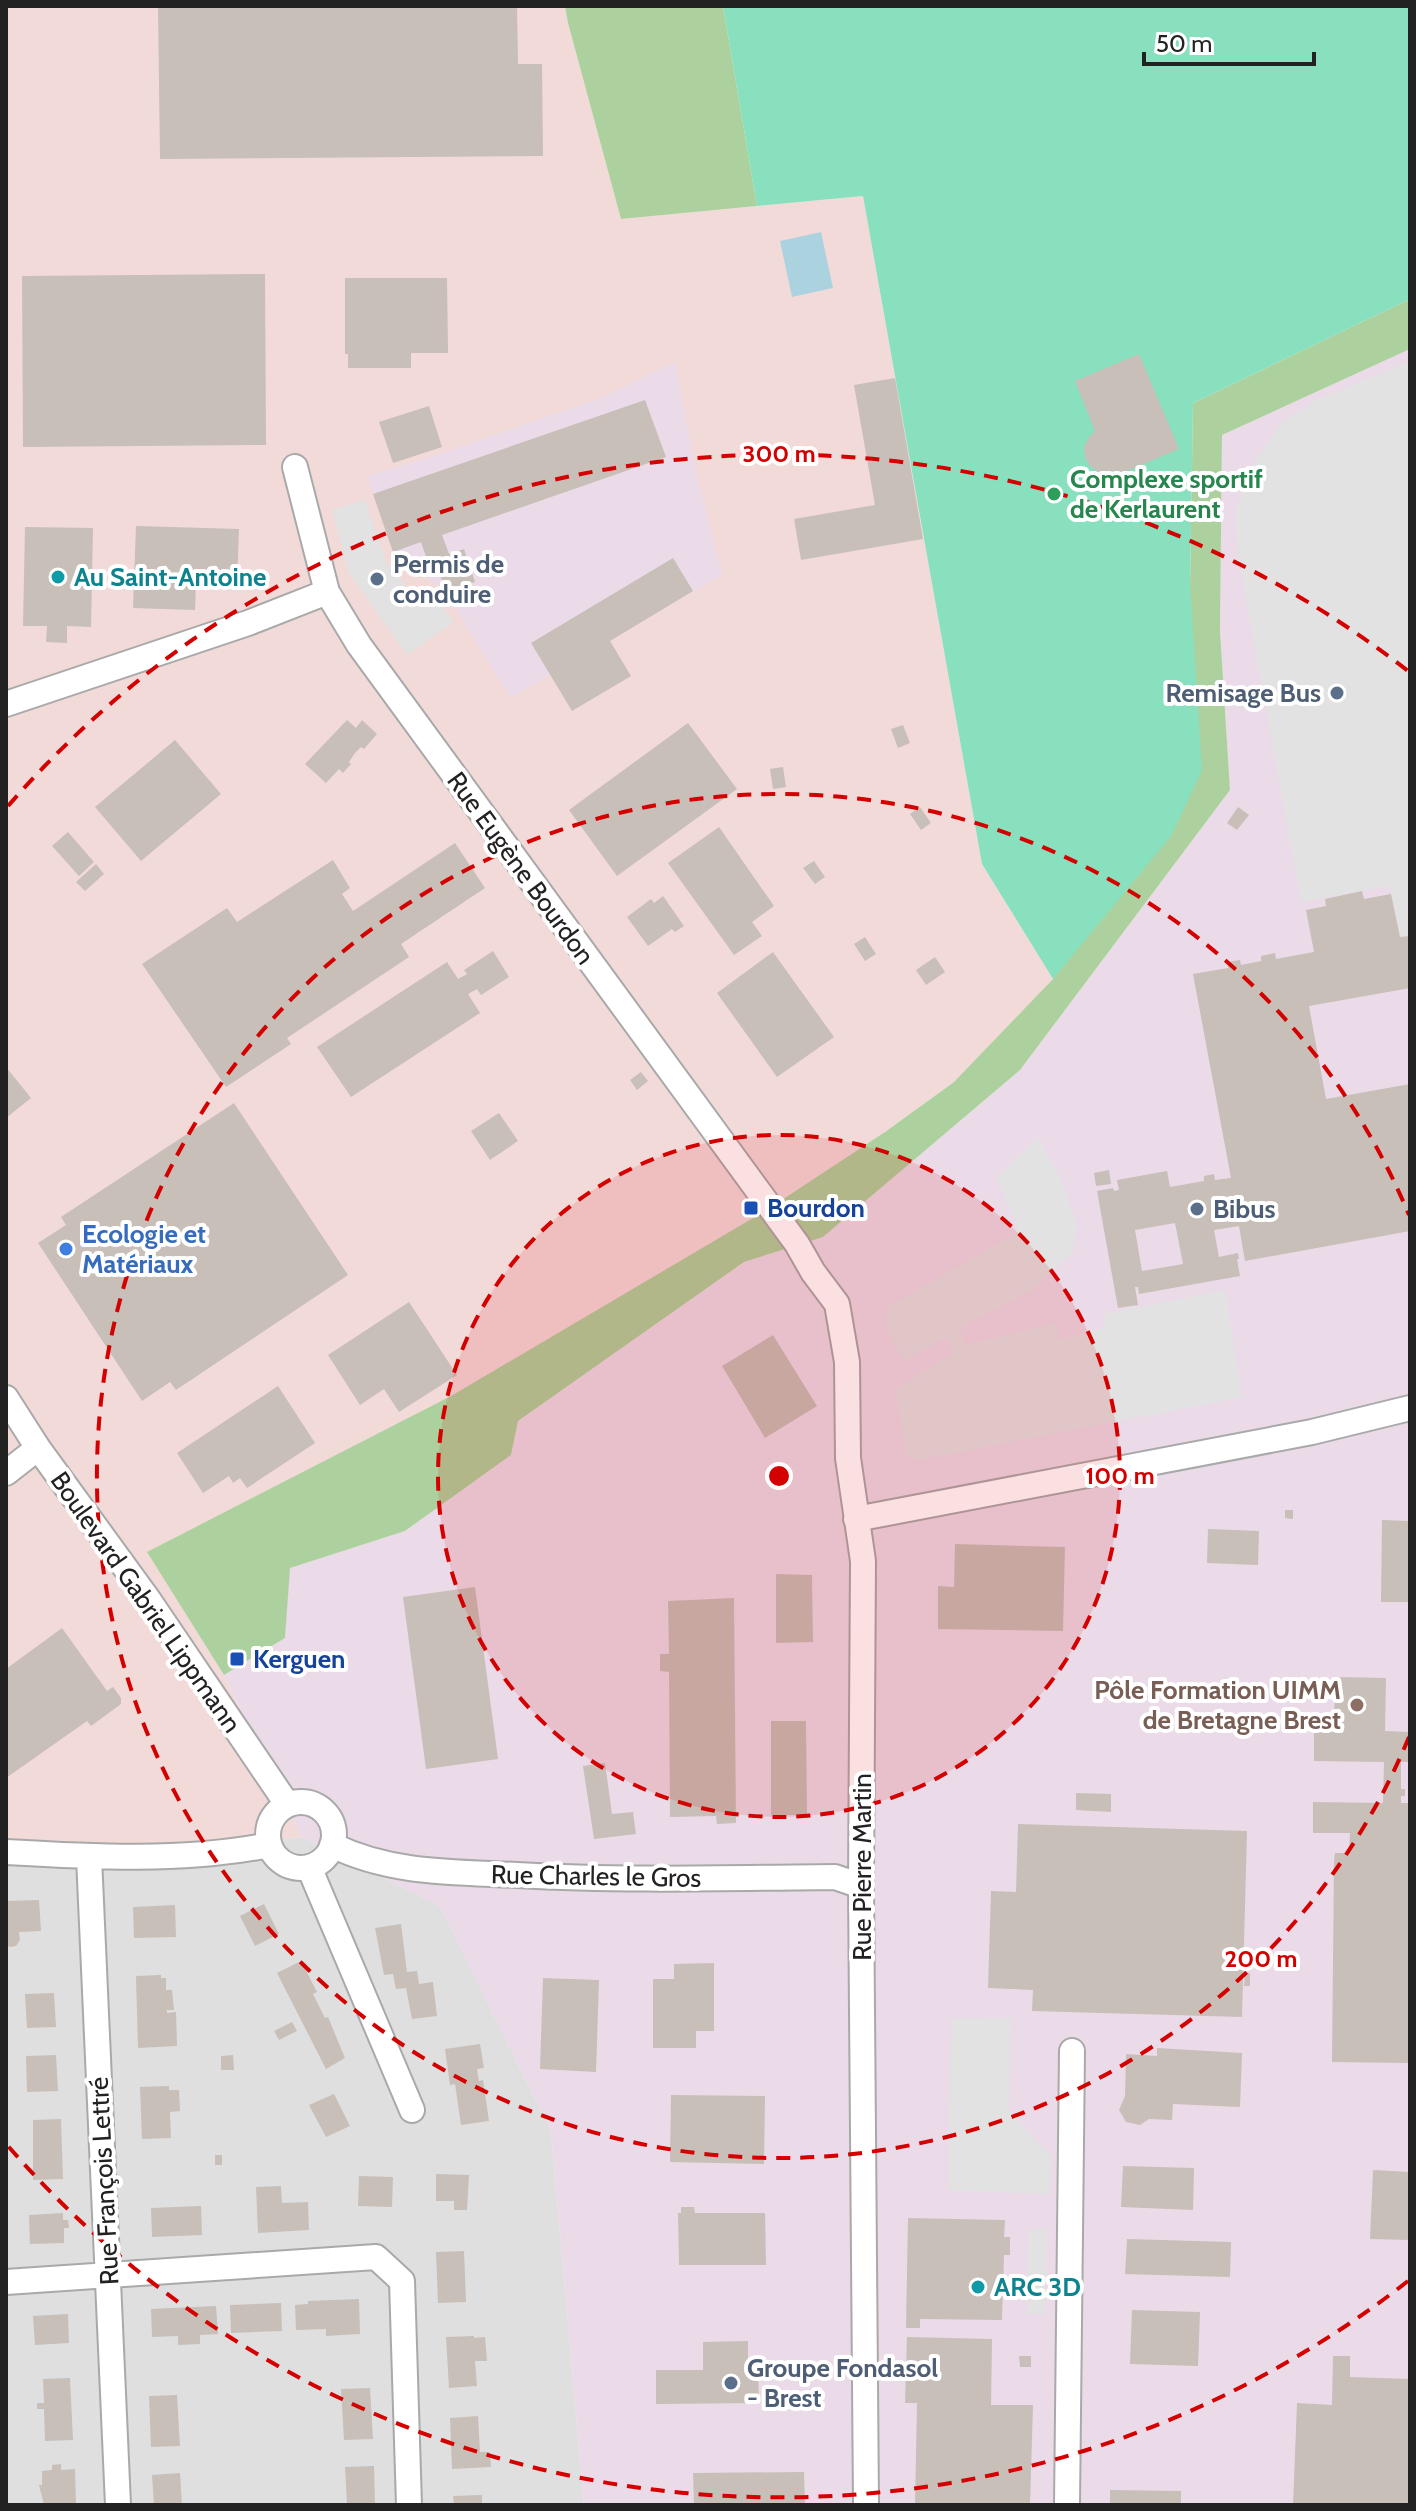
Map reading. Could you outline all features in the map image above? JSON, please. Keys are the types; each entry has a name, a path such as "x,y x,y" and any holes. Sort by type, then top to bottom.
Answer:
{"street":[{"name":"Rue Eugène Bourdon","path":"295,467 327,592 359,645 797,1244"},
{"path":"6,704 248,623 327,592"},
{"name":"Rue Pierre Martin","path":"797,1244 837,1304 847,1362 848,1458 863,1561 861,1886 866,2505"},
{"name":"Boulevard Gabriel Lippmann","path":"6,1398 287,1804"},
{"path":"856,1519 1222,1450 1410,1408"},
{"path":"6,1473 38,1448"},
{"path":"298,1801 318,1806 332,1823 332,1845 319,1863 309,1867 289,1866 273,1854 267,1835 273,1817 287,1804 298,1801"},
{"path":"6,1852 89,1857 244,1850 269,1845"},
{"name":"Rue Charles le Gros","path":"332,1845 385,1865 422,1871 599,1879 835,1877 861,1886"},
{"name":"Rue François Lettré","path":"89,1857 118,2505"},
{"path":"309,1867 412,2110"},
{"path":"1067,2505 1072,2051"},
{"path":"6,2282 376,2257 402,2281 409,2505"}],"shaded area":[{"path":"6,6 565,6 621,219 863,196 982,864 1053,979 958,1079 885,1132 765,1211 465,1389 148,1553 224,1675 302,1837 6,1866"},
{"path":"1410,349 1410,2505 584,2505 551,2131 440,1906 302,1837 224,1675 285,1638 289,1568 405,1531 511,1455 518,1421 744,1262 823,1237 1020,1070 1230,790 1220,631 1222,435"},
{"name":"Remisage Bus","path":"1410,361 1410,936 1400,937 1390,886 1301,902 1247,607 1235,510 1256,460 1280,424 1312,402"},
{"path":"675,362 694,464 722,575 510,698 446,592 393,552 367,476 603,397"},
{"name":"Permis de conduire","path":"365,500 386,561 412,593 426,585 454,622 407,655 349,573 332,510"},
{"path":"1038,1137 1059,1175 1077,1224 1073,1252 1034,1289 960,1327 965,1345 1057,1323 1058,1341 1105,1328 1104,1314 1225,1290 1242,1397 917,1460 907,1455 895,1390 954,1353 947,1337 904,1361 889,1334 888,1307 1012,1236 1017,1227 997,1178"},
{"path":"302,1837 440,1906 551,2131 584,2505 6,2505 6,1866"},
{"path":"1011,2018 1009,2111 1051,2156 1049,2194 948,2190 951,2019"},
{"path":"1047,2229 1046,2314 1027,2314 1028,2230"}],"green space":[{"path":"565,6 723,6 757,206 621,219"},
{"name":"Complexe sportif de Kerlaurent","path":"723,6 1410,6 1410,299 1193,403 1190,586 1202,770 1171,836 1053,979 982,864 863,196 757,206"},
{"path":"1410,299 1410,349 1222,435 1220,631 1230,790 1020,1070 823,1237 744,1262 518,1421 511,1455 405,1531 290,1568 285,1638 224,1675 147,1552 451,1396 765,1211 954,1082 1053,979 1190,586 1193,403"}],"water":[{"path":"821,232 833,288 792,297 780,241"}],"building":[{"path":"158,6 517,6 518,64 542,64 543,156 160,159"},
{"path":"265,274 266,445 23,447 22,276"},
{"path":"345,278 447,278 448,353 411,353 411,368 348,368 348,354 345,354"},
{"path":"1139,354 1179,449 1120,474 1102,475 1089,465 1085,457 1084,447 1095,431 1075,381"},
{"path":"895,378 923,539 801,560 794,519 875,505 854,385"},
{"path":"645,400 666,457 442,535 449,554 464,549 475,582 446,592 439,572 432,574 421,542 393,552 373,494"},
{"path":"429,406 442,447 393,463 379,422"},
{"path":"136,526 239,529 237,584 196,583 195,610 133,608"},
{"name":"Au Saint-Antoine","path":"25,527 93,528 91,627 67,626 67,643 46,642 47,626 23,626"},
{"path":"673,558 693,591 610,641 631,676 572,711 531,643"},
{"path":"347,720 356,728 362,720 377,734 364,749 361,747 355,753 343,773 339,769 326,783 305,764"},
{"path":"688,723 737,789 617,876 569,810"},
{"path":"903,725 910,743 898,748 891,729"},
{"path":"175,740 221,794 141,861 95,807"},
{"path":"783,767 786,787 773,789 770,769"},
{"path":"920,807 931,823 921,830 910,814"},
{"path":"1238,807 1249,815 1237,830 1227,823"},
{"path":"719,827 774,906 752,922 762,936 734,955 668,863"},
{"path":"68,832 94,862 79,876 52,846"},
{"path":"455,843 485,888 401,944 409,957 287,1038 291,1044 226,1087 142,964 227,908 237,922 333,860 350,888 342,894 353,911"},
{"path":"814,861 825,877 815,884 803,868"},
{"path":"96,864 104,874 85,891 76,882"},
{"path":"1362,891 1364,899 1391,894 1400,937 1410,936 1410,988 1309,1006 1326,1099 1410,1084 1410,1231 1245,1261 1239,1226 1214,1230 1219,1257 1238,1253 1240,1276 1139,1294 1138,1287 1135,1287 1138,1305 1118,1308 1097,1191 1119,1190 1117,1180 1167,1171 1170,1187 1204,1181 1204,1176 1214,1174 1215,1180 1231,1178 1193,974 1228,968 1228,962 1240,960 1241,965 1261,961 1261,956 1275,953 1276,959 1314,952 1306,910 1326,906 1325,899","holes":["1175,1223 1183,1264 1142,1271 1135,1230"]},
{"path":"663,896 684,926 675,932 672,929 648,946 627,917 651,899 654,903"},
{"path":"865,937 876,954 865,961 854,944"},
{"path":"493,951 509,977 481,995 477,989 468,994 480,1013 351,1097 317,1047 447,962 458,979 467,974 464,970"},
{"path":"773,952 834,1037 777,1077 717,993"},
{"path":"935,957 945,972 926,985 916,970"},
{"path":"6,1067 31,1098 6,1118"},
{"path":"641,1072 648,1081 637,1090 630,1080"},
{"path":"234,1103 348,1275 176,1390 170,1382 142,1401 38,1243 66,1225 61,1217"},
{"path":"499,1113 518,1141 490,1160 471,1131"},
{"path":"1109,1170 1111,1184 1096,1186 1094,1173"},
{"path":"409,1302 457,1375 399,1412 384,1389 360,1405 328,1355"},
{"path":"773,1335 817,1406 765,1438 722,1366"},
{"path":"278,1386 315,1443 247,1488 240,1478 233,1483 229,1476 203,1493 177,1453"},
{"path":"1285,1510 1293,1510 1293,1519 1285,1518"},
{"path":"1382,1520 1410,1521 1410,1602 1381,1602"},
{"path":"1208,1529 1259,1531 1258,1565 1207,1563"},
{"path":"955,1544 1065,1547 1063,1631 938,1629 938,1586 954,1587"},
{"path":"776,1574 812,1575 813,1642 776,1643"},
{"path":"475,1587 498,1759 426,1769 403,1597"},
{"path":"734,1598 736,1823 717,1824 716,1816 670,1817 669,1672 660,1671 660,1654 669,1654 668,1601"},
{"path":"62,1628 107,1691 113,1687 121,1698 121,1704 91,1726 87,1721 6,1778 6,1669"},
{"path":"1335,1677 1386,1678 1385,1731 1410,1732 1410,1762 1401,1762 1401,1789 1405,1789 1405,1796 1401,1796 1401,1803 1410,1803 1410,2063 1332,2062 1334,1861 1335,1853 1349,1853 1350,1833 1313,1833 1313,1802 1383,1803 1384,1762 1314,1761 1314,1730 1334,1730"},
{"path":"771,1721 806,1721 807,1815 771,1815"},
{"path":"605,1763 612,1814 633,1812 636,1834 594,1839 583,1766"},
{"path":"1076,1793 1111,1794 1111,1812 1076,1810"},
{"path":"1018,1824 1247,1831 1242,2017 1032,2011 1033,1990 988,1988 991,1891 1016,1892"},
{"path":"39,1900 41,1931 19,1932 20,1940 16,1946 9,1947 6,1942 6,1901"},
{"path":"264,1904 279,1934 255,1946 240,1916"},
{"path":"175,1905 176,1937 134,1938 133,1907"},
{"path":"401,1924 407,1972 417,1971 419,1984 433,1982 437,2016 412,2019 406,1988 396,1989 393,1974 384,1975 375,1928"},
{"path":"301,1961 317,1992 313,1994 325,2018 328,2017 345,2058 326,2069 277,1973"},
{"path":"714,1963 714,2031 696,2031 696,2048 653,2048 653,1979 674,1979 674,1964"},
{"path":"1245,1973 1250,1973 1250,1986 1244,1986"},
{"path":"161,1975 161,1978 166,1978 166,1990 172,1990 174,2010 167,2010 167,2013 176,2012 177,2046 138,2048 136,1976"},
{"path":"543,1978 599,1980 596,2072 540,2069"},
{"path":"54,1993 56,2027 27,2028 25,1994"},
{"path":"292,2022 297,2031 279,2040 274,2031"},
{"path":"480,2044 484,2068 477,2069 479,2081 483,2080 489,2121 461,2125 455,2084 450,2085 445,2049"},
{"path":"1157,2048 1242,2053 1240,2107 1173,2104 1172,2120 1149,2119 1140,2125 1126,2122 1119,2110 1125,2096 1126,2054 1157,2056"},
{"path":"56,2055 58,2091 27,2092 26,2056"},
{"path":"233,2055 234,2070 221,2070 221,2056"},
{"path":"169,2086 169,2090 179,2090 180,2111 170,2112 171,2138 142,2139 140,2087"},
{"path":"334,2094 350,2126 326,2137 309,2105"},
{"path":"671,2095 765,2096 764,2164 670,2162"},
{"path":"61,2119 63,2179 33,2180 33,2120"},
{"path":"215,2155 222,2155 222,2165 215,2165"},
{"path":"1123,2166 1194,2168 1193,2210 1121,2207"},
{"path":"1373,2170 1410,2172 1410,2240 1370,2239"},
{"path":"436,2174 469,2175 467,2210 454,2210 454,2201 436,2201"},
{"path":"359,2176 393,2177 392,2207 358,2206"},
{"path":"281,2186 282,2203 308,2202 309,2230 258,2233 256,2187"},
{"path":"201,2206 202,2235 152,2237 151,2208"},
{"path":"681,2207 694,2207 695,2213 765,2213 766,2265 679,2265 678,2213 681,2213"},
{"path":"63,2213 63,2220 68,2220 69,2228 64,2228 64,2243 30,2244 29,2215"},
{"path":"908,2218 1005,2220 1004,2237 1010,2237 1010,2255 1004,2255 1002,2320 920,2319 920,2328 906,2328"},
{"path":"1127,2239 1231,2242 1230,2277 1125,2274"},
{"path":"464,2251 466,2302 438,2303 436,2252"},
{"path":"359,2299 360,2334 326,2336 326,2329 296,2330 295,2305 308,2304 308,2301"},
{"path":"281,2303 282,2331 231,2333 230,2305"},
{"path":"216,2306 218,2334 200,2335 200,2344 178,2345 178,2336 152,2337 151,2309"},
{"path":"1132,2310 1200,2312 1198,2366 1130,2364"},
{"path":"68,2314 69,2343 35,2345 33,2316"},
{"path":"446,2337 485,2337 487,2361 475,2361 477,2386 449,2388"},
{"path":"907,2337 992,2339 991,2405 1033,2405 1030,2505 915,2505 917,2403 905,2403"},
{"path":"748,2341 748,2370 758,2369 759,2403 656,2404 656,2370 703,2370 703,2342"},
{"path":"1019,2356 1031,2356 1031,2367 1020,2367"},
{"path":"1333,2356 1350,2356 1350,2377 1410,2379 1410,2505 1293,2505 1297,2403 1332,2405"},
{"path":"70,2378 73,2440 45,2441 44,2409 37,2409 37,2403 44,2403 43,2379"},
{"path":"370,2388 373,2439 344,2440 341,2389"},
{"path":"177,2395 180,2446 151,2447 149,2396"},
{"path":"478,2416 480,2452 490,2452 491,2467 452,2469 450,2418"},
{"path":"61,2464 61,2470 75,2469 76,2505 44,2505 39,2485 42,2485 42,2471 52,2470 52,2465"},
{"path":"374,2466 375,2505 347,2505 345,2467"},
{"path":"804,2472 805,2505 694,2505 693,2473"},
{"path":"180,2473 182,2505 154,2505 152,2475"},
{"path":"1110,2490 1181,2491 1181,2505 1110,2505"},
{"path":"482,2495 482,2505 454,2505 453,2496"}],"place":[{"name":"Complexe sportif de Kerlaurent","path":"1054,494"},
{"name":"Au Saint-Antoine","path":"58,577"},
{"name":"Permis de conduire","path":"377,579"},
{"name":"Remisage Bus","path":"1337,693"},
{"name":"Bourdon","path":"751,1208"},
{"name":"Bibus","path":"1197,1209"},
{"name":"Ecologie et Matériaux","path":"66,1249"},
{"name":"Kerguen","path":"237,1659"},
{"name":"Pôle Formation UIMM de Bretagne Brest","path":"1357,1705"},
{"name":"ARC 3D","path":"978,2287"},
{"name":"Groupe Fondasol - Brest","path":"731,2383"}]}
